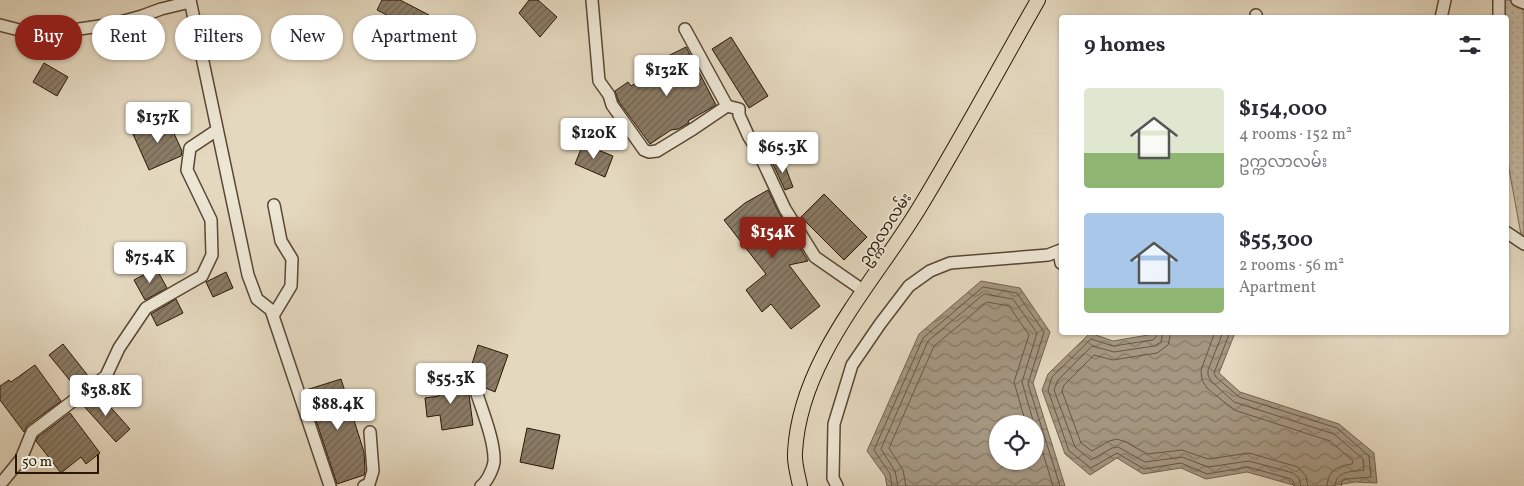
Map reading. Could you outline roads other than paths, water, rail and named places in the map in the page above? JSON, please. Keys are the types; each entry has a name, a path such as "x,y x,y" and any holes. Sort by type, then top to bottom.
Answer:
{"main road":[{"name":"ဥက္ကလာလမ်း","path":"800,486 795,455 798,428 806,397 822,359 864,291 918,210 1038,0"}],"street":[{"path":"592,0 599,81 609,95 612,105 644,150 649,152 657,151 727,106"},
{"path":"1442,15 1445,0"},
{"path":"1499,0 1499,15"},
{"path":"1517,0 1524,3"},
{"path":"0,25 31,33 66,31 113,24 190,1 248,275 256,299 271,310 329,486"},
{"path":"685,29 727,106 739,109 739,114 748,137 758,151 785,209 815,257 864,291"},
{"path":"3,481 21,460 32,432 106,376 119,348 146,308 202,276 212,255 211,220 187,170 190,148 217,130"},
{"path":"273,316 291,286 292,259 281,241 274,205"},
{"path":"1509,234 1524,244"},
{"path":"838,486 833,478 834,424 852,365 909,286 930,271 950,263 1048,255 1059,250"},
{"path":"477,394 491,445 494,464 485,484 481,486"},
{"path":"364,486 369,484 373,471 370,432"}],"water":[{"path":"981,281 1020,288 1050,332 1033,383 1043,415 989,415 989,470 1044,470 1044,418 1065,486 887,486 885,476 867,451 919,334"},
{"path":"1088,335 1096,335 1113,341 1148,335 1234,335 1219,373 1240,392 1339,424 1374,453 1377,483 1355,482 1331,486 1297,486 1247,472 1206,479 1181,468 1143,474 1117,458 1090,475 1065,454 1042,390 1048,374"}]}
